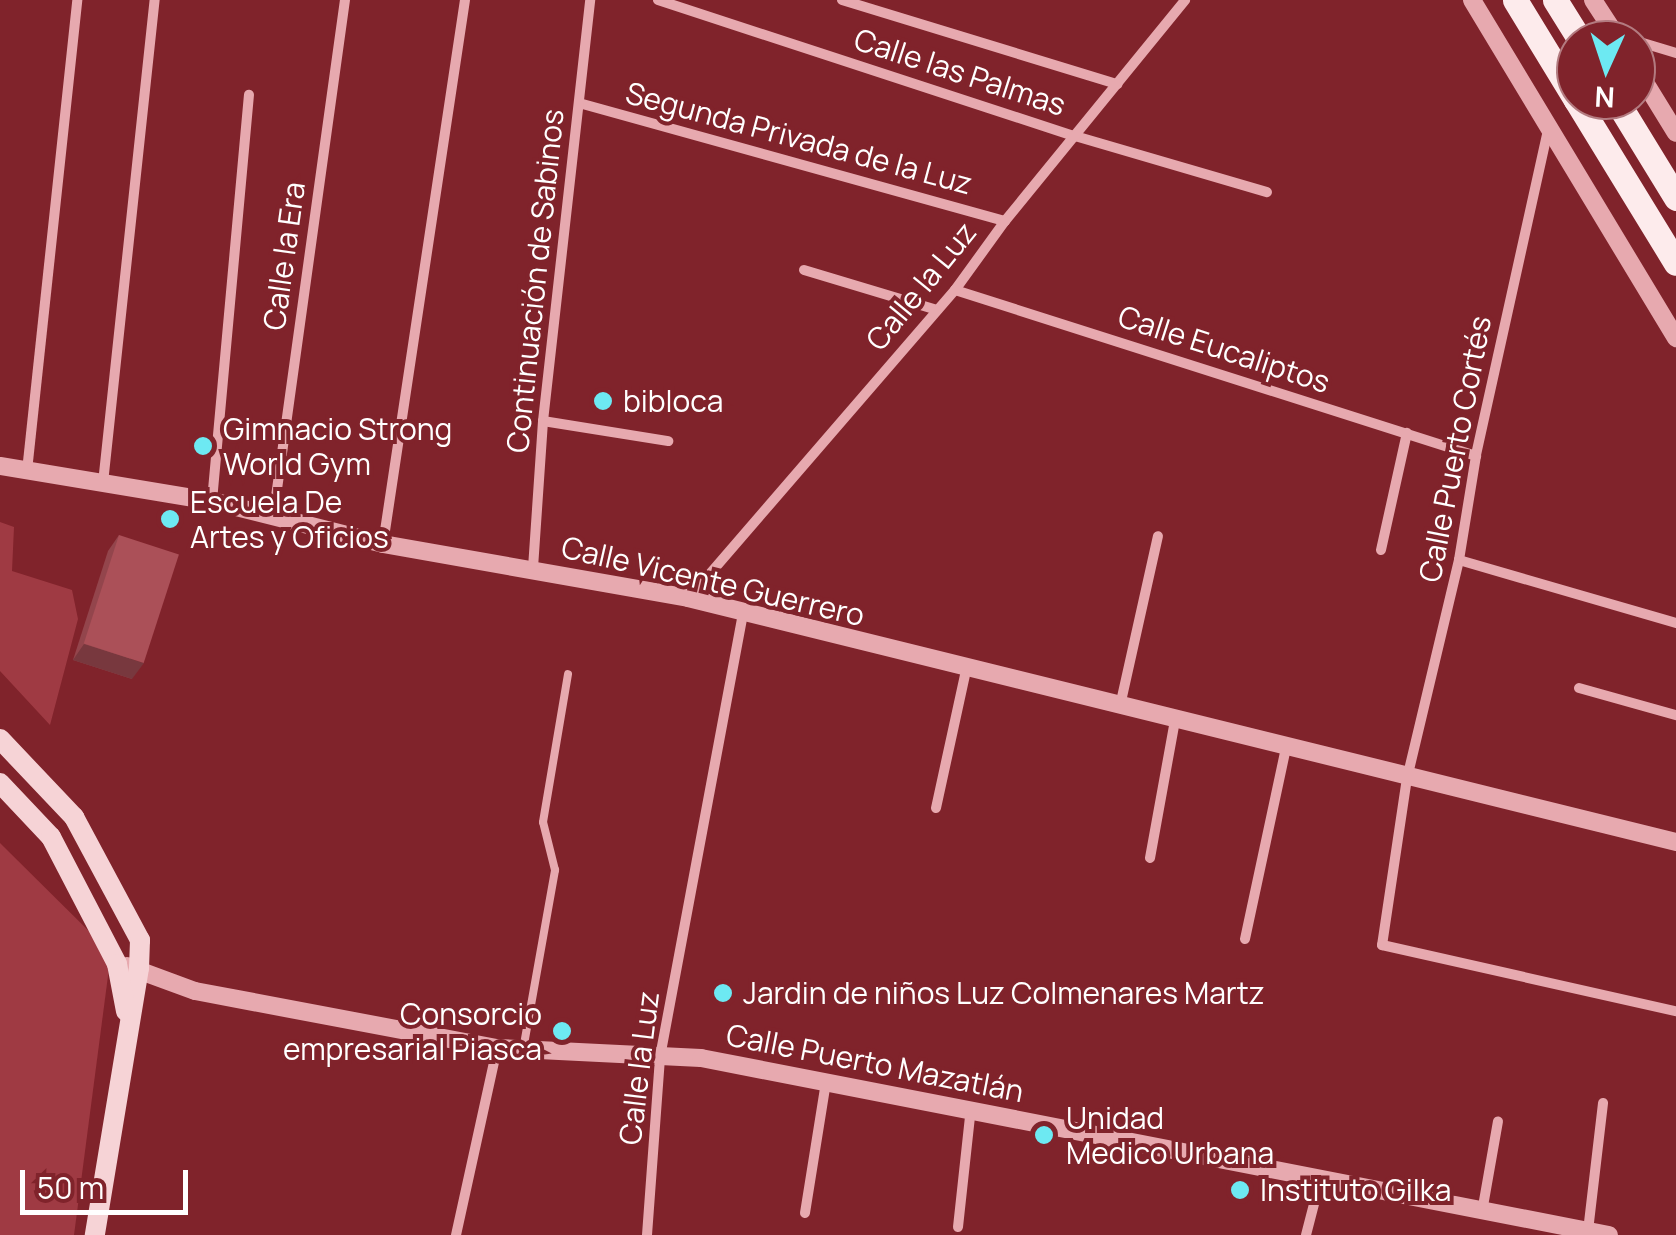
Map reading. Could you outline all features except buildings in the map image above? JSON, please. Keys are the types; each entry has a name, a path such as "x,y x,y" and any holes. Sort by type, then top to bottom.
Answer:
{"main road":[{"path":"1515,0 1556,67"},
{"path":"1588,120 1676,263"},
{"path":"1628,120 1676,198"},
{"path":"0,739 74,817 140,940 139,968 95,1235"},
{"path":"0,783 51,837 117,964 129,1023"}],"street":[{"path":"27,471 77,0"},
{"path":"103,483 155,0"},
{"name":"Calle la Era","path":"273,519 345,0"},
{"path":"383,544 465,0"},
{"name":"Continuación de Sabinos","path":"533,568 543,421 590,0"},
{"name":"Calle las Palmas","path":"658,0 1076,136 1267,192"},
{"path":"842,0 1117,84"},
{"name":"Calle la Luz","path":"688,598 955,290 1005,221 1186,0"},
{"path":"1472,0 1676,338"},
{"path":"212,501 249,95"},
{"path":"1656,100 1676,133"},
{"name":"Segunda Privada de la Luz","path":"579,103 1005,221"},
{"name":"Calle Puerto Cortés","path":"1548,129 1476,456 1459,560 1408,778 1382,946 1676,1011"},
{"path":"804,270 936,310"},
{"name":"Calle Eucaliptos","path":"955,290 1476,456"},
{"path":"543,421 668,441"},
{"path":"1381,550 1407,433"},
{"name":"Calle Vicente Guerrero","path":"0,466 212,501 383,544 688,598 966,670 1676,842"},
{"path":"1120,706 1158,536"},
{"path":"1459,560 1676,623"},
{"name":"Calle la Luz","path":"647,1235 660,1056 743,612"},
{"path":"936,808 966,670"},
{"path":"1579,688 1676,715"},
{"path":"1150,858 1175,720"},
{"path":"1245,939 1286,748"},
{"name":"Calle Puerto Mazatlán","path":"117,964 139,968 195,991 497,1048 701,1058 971,1107 1320,1181 1609,1235"},
{"path":"456,1235 497,1048"},
{"path":"805,1213 826,1081"},
{"path":"1588,1232 1603,1103"},
{"path":"958,1227 971,1107"},
{"path":"1482,1212 1498,1122"},
{"path":"1306,1235 1320,1181"}],"lane":[{"path":"523,1050 555,870 543,822 568,674"}],"shaded area":[{"path":"0,522 14,527 12,571 72,590 78,619 50,725 0,671"},
{"path":"0,843 111,953 74,1235 0,1235"}],"place":[{"name":"bibloca","path":"603,401"},
{"name":"Gimnacio Strong World Gym","path":"203,446"},
{"name":"Escuela De Artes y Oficios","path":"170,519"},
{"name":"Jardin de niños Luz Colmenares Martz","path":"723,993"},
{"name":"Consorcio empresarial Piasca","path":"562,1031"},
{"name":"Unidad Medico Urbana","path":"1044,1135"},
{"name":"Instituto Gilka","path":"1240,1190"}]}
